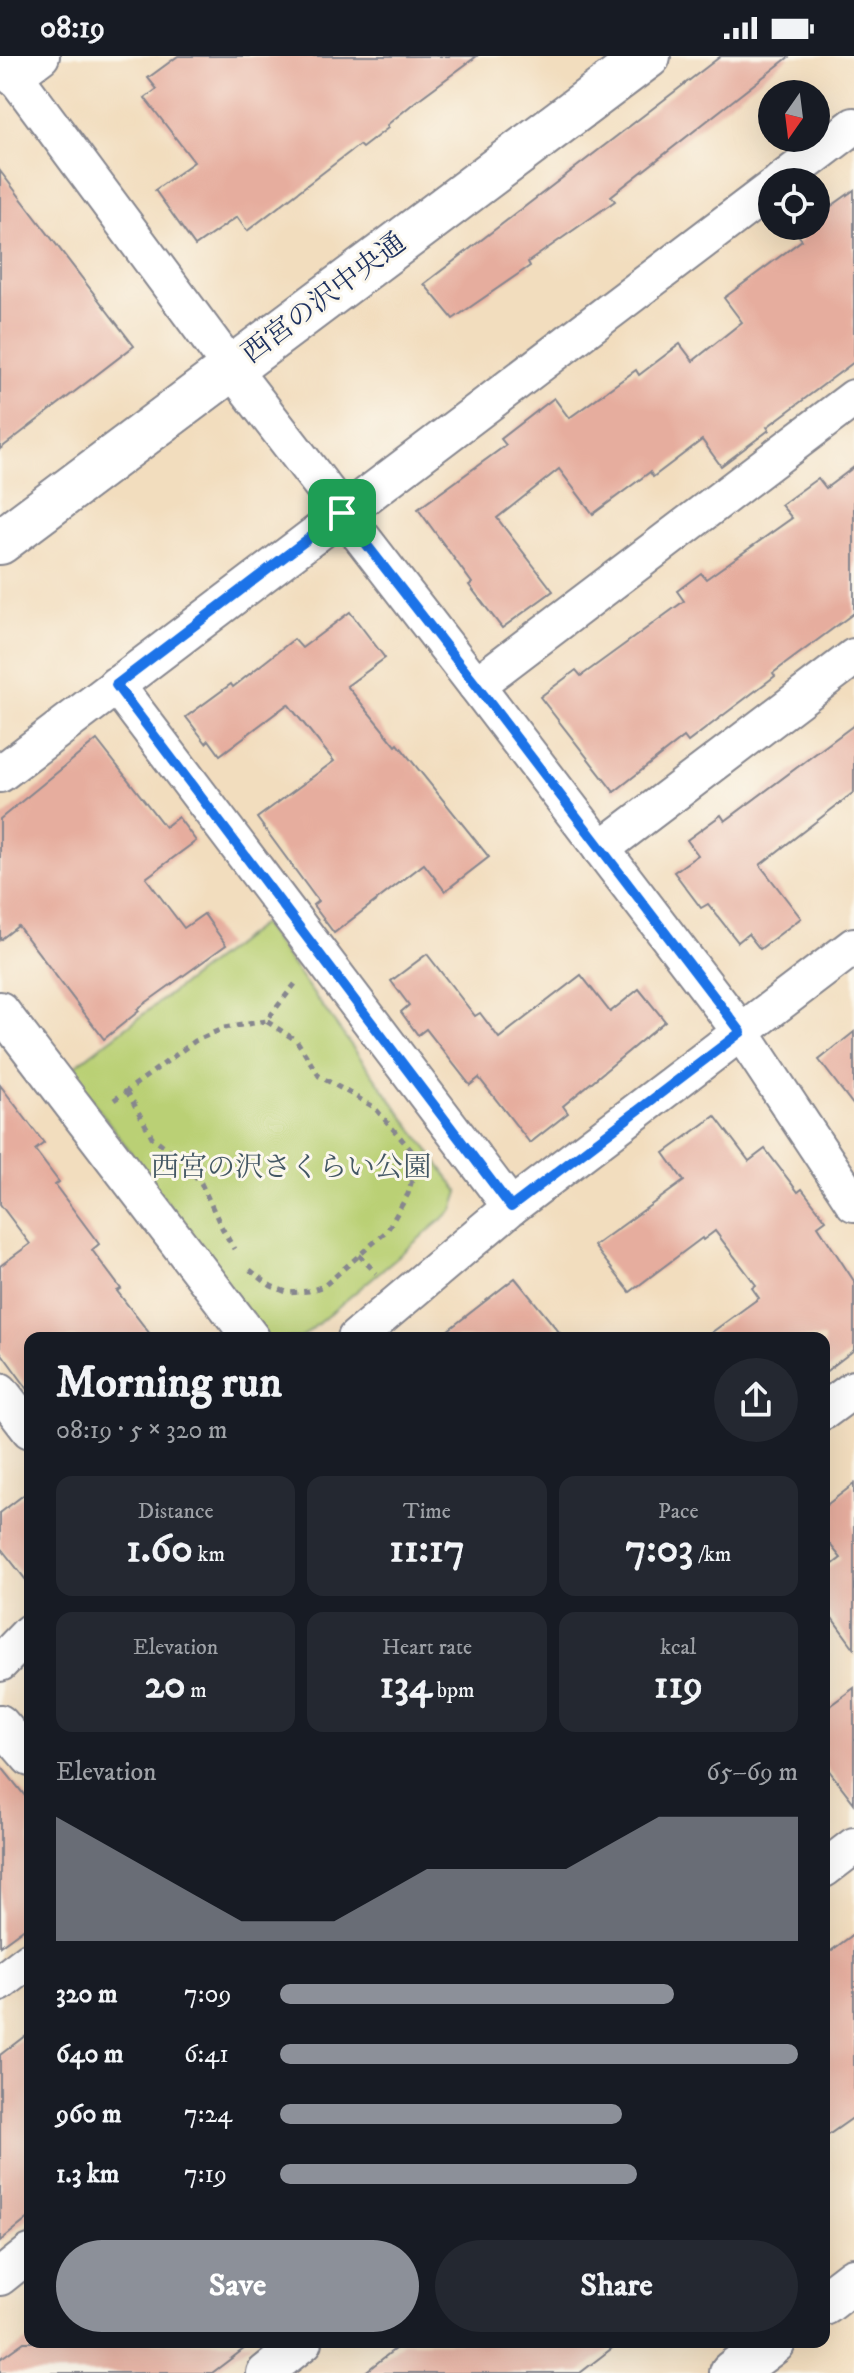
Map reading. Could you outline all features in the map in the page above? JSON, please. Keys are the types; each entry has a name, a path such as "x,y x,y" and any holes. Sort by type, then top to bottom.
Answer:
{"street":[{"name":"西宮の沢中央通","path":"0,542 648,56"},
{"path":"18,63 231,368 741,1032 854,1203"},
{"path":"798,168 854,126"},
{"path":"0,774 758,199"},
{"path":"476,685 854,398"},
{"path":"601,849 854,657"},
{"path":"116,685 511,1207"},
{"path":"363,1332 511,1207 854,946"},
{"path":"0,1010 246,1332"},
{"path":"830,1407 854,1389"},
{"path":"0,1391 24,1422"},
{"path":"0,1663 24,1638"},
{"path":"0,1723 24,1751"},
{"path":"830,1864 854,1846"},
{"path":"0,1983 24,1965"},
{"path":"0,2277 24,2258"},
{"path":"830,2298 854,2280"},
{"path":"265,2373 296,2348"}],"path":[{"path":"109,1104 195,1041 224,1028 266,1021 301,977"},
{"path":"246,1265 271,1286 289,1293 324,1286 387,1231 408,1194 415,1169 411,1150 374,1107 319,1076 297,1041 266,1021"},
{"path":"127,1091 152,1137 180,1158 201,1183 239,1257"},
{"path":"359,1255 380,1277"}],"green space":[{"name":"西宮の沢さくらい公園","path":"262,924 459,1192 453,1210 308,1332 263,1332 70,1070"}],"building":[{"path":"178,56 477,56 415,102 362,148 359,145 247,231 237,217 195,246 155,190 194,162 145,98 157,89 148,78"},
{"path":"721,56 790,56 611,196 615,201 528,262 530,266 453,319 424,284"},
{"path":"0,171 134,346 0,449"},
{"path":"854,190 854,362 721,466 702,440 653,477 650,472 593,514 559,469 497,518 553,591 502,628 418,509 506,445 501,439 554,398 569,418 636,370 639,375 680,344 693,361 742,322 724,298 802,240 830,240 830,207"},
{"path":"854,467 854,613 688,742 684,737 614,792 540,697 576,670 581,676 684,601 677,591 701,573 706,579 792,518 781,505 818,478 826,488"},
{"path":"350,612 385,658 347,686 489,857 445,891 424,864 334,933 313,905 318,901 257,818 334,761 288,704 220,755 209,740 206,743 186,717 231,684 233,687 294,639 302,648"},
{"path":"854,725 854,792 760,865 801,918 760,949 748,934 738,942 708,904 701,908 674,872 698,855 687,840 721,815 725,821"},
{"path":"97,740 165,827 178,817 196,841 146,878 184,928 204,914 226,945 137,1009 139,1011 104,1039 18,926 0,940 0,819"},
{"path":"427,954 475,1016 480,1013 499,1038 581,975 610,1012 639,989 665,1021 563,1106 568,1113 530,1143 479,1078 470,1085 426,1029 418,1035 401,1012 409,1005 391,981"},
{"path":"854,1032 854,1106 819,1060"},
{"path":"0,1085 44,1143 35,1150 59,1182 55,1185 99,1244 92,1250 121,1289 117,1291 148,1332 24,1332 24,1384 0,1351 0,1266 30,1244 0,1204"},
{"path":"715,1116 749,1161 765,1149 798,1192 802,1189 826,1220 818,1226 854,1281 854,1350 830,1368 830,1332 712,1332 759,1298 752,1288 756,1285 715,1231 630,1292 594,1246 684,1181 664,1153"},
{"path":"515,1278 559,1332 446,1332"},
{"path":"854,1484 854,1648 830,1615 830,1566 841,1558 830,1544 830,1502"},
{"path":"24,1495 24,1577 0,1547 0,1513"},
{"path":"854,1688 854,1803 830,1772 830,1706"},
{"path":"0,1765 24,1795 24,1928 0,1946"},
{"path":"854,1934 854,2117 830,2134 830,1952"},
{"path":"24,2037 24,2222 0,2241 0,2055"},
{"path":"24,2342 24,2348 245,2348 212,2373 0,2373 0,2359"},
{"path":"396,2348 612,2348 580,2373 364,2373"}],"route":[{"path":"342,513 741,1032 511,1207 116,685 342,513"}]}
